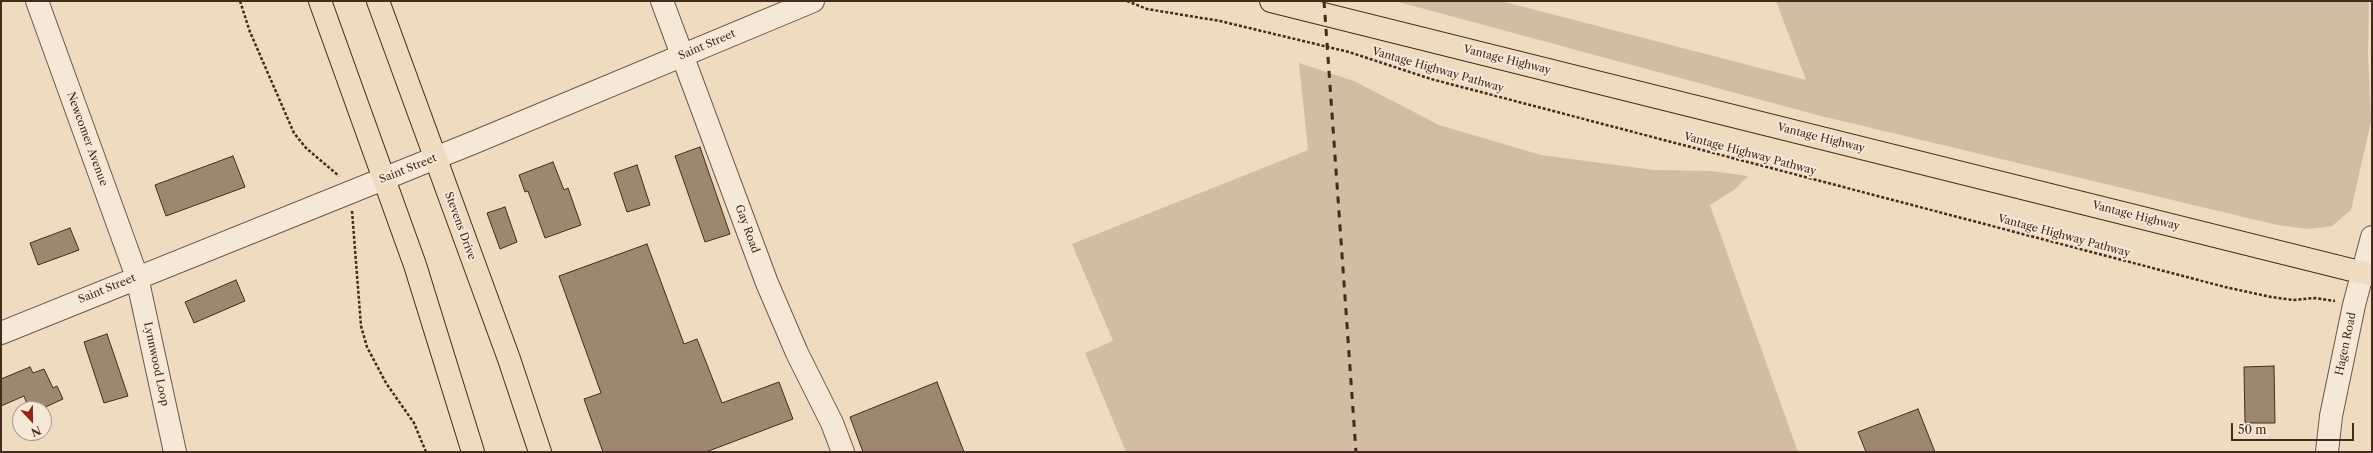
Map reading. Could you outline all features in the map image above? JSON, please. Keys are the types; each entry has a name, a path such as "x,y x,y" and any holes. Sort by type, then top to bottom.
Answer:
{"main road":[{"path":"320,1 417,272 473,452"},
{"name":"Stevens Drive","path":"378,1 509,359 540,452"},
{"name":"Vantage Highway","path":"1271,1 2367,274"}],"street":[{"name":"Newcomer Avenue","path":"37,1 136,277"},
{"name":"Gay Road","path":"662,1 684,55 770,290 843,452"},
{"name":"Saint Street","path":"1,333 136,277 384,179 813,1"},
{"name":"Hagen Road","path":"2327,452 2331,416 2354,305 2367,274 2372,237"},
{"name":"Lynnwood Loop","path":"136,277 175,452"}],"path":[{"path":"240,1 250,32 294,133 306,148 338,175 346,193 352,211 361,326 366,347 386,383 414,423 426,452"},
{"name":"Vantage Highway Pathway","path":"1126,1 1147,9 1220,21 1349,52 1431,79 2225,286 2270,297 2293,300 2315,298 2354,305"}],"shaded area":[{"path":"1395,1 1501,1 1806,80 1776,1 2369,1 2368,54 2371,122 2351,210 2332,226 2309,229 2277,225 1817,115"},
{"path":"1299,63 1354,81 1439,125 1541,155 1654,170 1711,171 1748,176 1734,190 1710,205 1798,452 1126,452 1085,353 1113,341 1072,244 1308,150"}],"building":[{"path":"700,147 730,234 705,242 675,156"},
{"path":"233,156 245,187 166,216 155,185"},
{"path":"553,162 564,190 568,188 581,225 545,238 528,191 525,192 519,175"},
{"path":"637,165 650,205 627,212 614,173"},
{"path":"505,207 517,242 500,249 487,213"},
{"path":"70,228 79,250 38,265 30,243"},
{"path":"647,244 684,344 697,339 722,403 779,382 793,419 706,452 603,452 584,399 601,393 559,276"},
{"path":"236,280 245,301 194,323 185,302"},
{"path":"107,334 128,396 104,403 84,342"},
{"path":"2274,366 2275,423 2245,423 2244,367"},
{"path":"30,367 33,373 44,369 53,388 57,386 63,399 52,404 52,401 26,401 24,396 1,406 1,379"},
{"path":"937,382 964,452 863,452 850,417"},
{"path":"1918,409 1935,452 1866,452 1858,432"}],"railway":[{"path":"1324,1 1356,452"}]}
